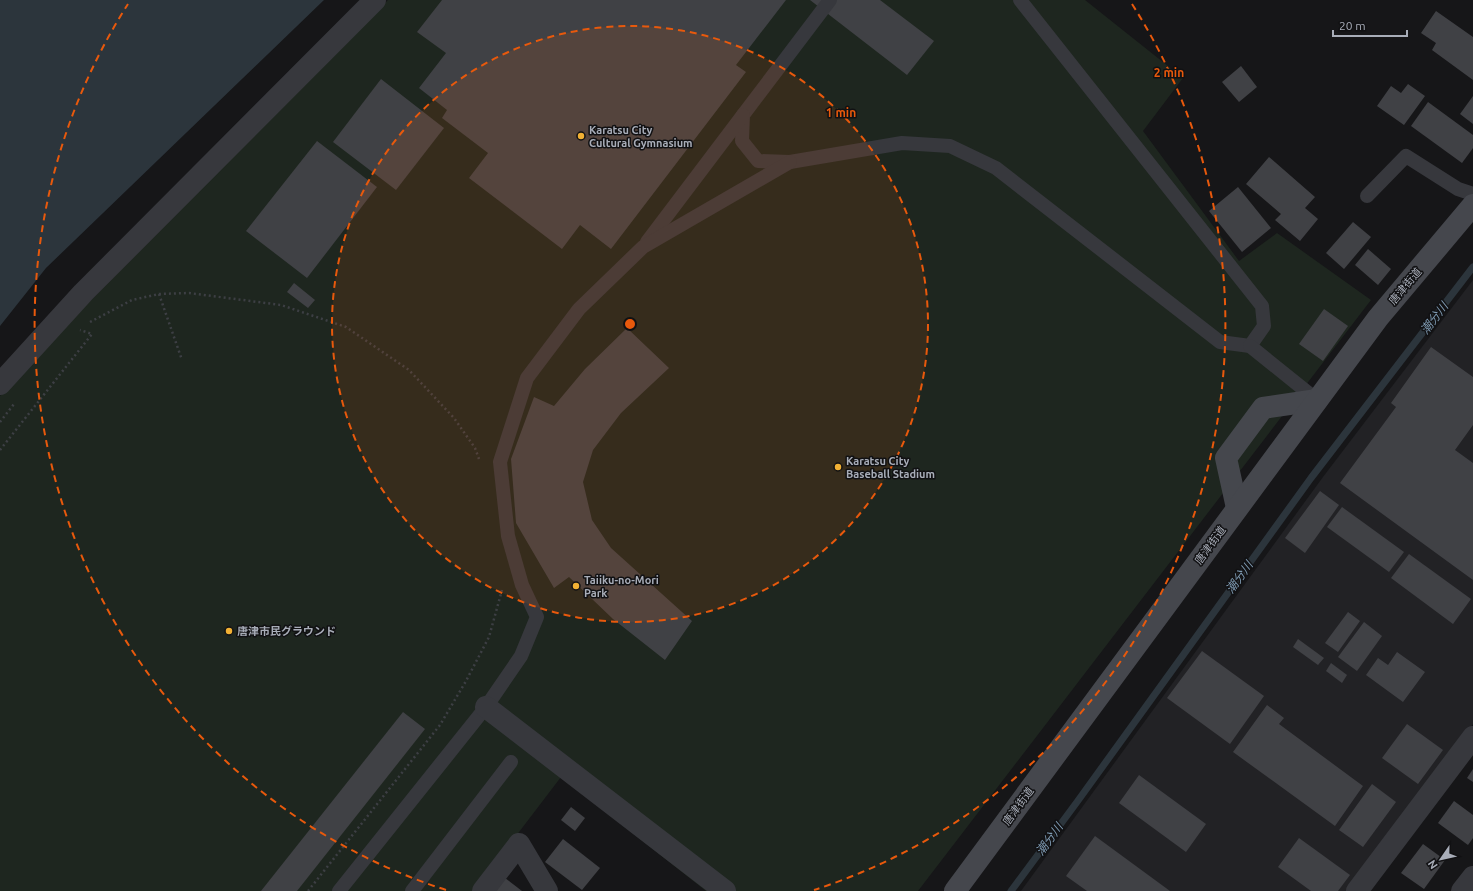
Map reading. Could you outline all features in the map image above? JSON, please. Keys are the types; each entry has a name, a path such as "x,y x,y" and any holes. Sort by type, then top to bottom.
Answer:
{"street":[{"path":"0,384 83,293 375,0"},
{"name":"唐津街道","path":"955,891 1378,318 1473,205"},
{"path":"1238,508 1226,458 1263,408 1317,400"},
{"path":"486,707 725,891"},
{"path":"1357,891 1473,737"},
{"path":"482,891 519,844 547,891"},
{"path":"1462,891 1473,877"}],"lane":[{"path":"339,891 486,707 520,656 537,618 522,585 508,536 500,462 527,378 579,309 644,247 830,0"},
{"path":"1020,0 1262,306 1264,326 1250,346"},
{"path":"743,114 742,141 758,161 790,162 902,143 950,146 996,168 1220,342 1250,346 1317,400"},
{"path":"1368,196 1406,156 1458,189 1473,194"},
{"path":"644,247 790,162"},
{"path":"412,891 511,762"}],"path":[{"path":"0,450 92,334 76,329 132,300 158,294 189,293 281,305 346,327 409,370 454,418 475,448 479,460"},
{"path":"158,294 182,360"},
{"path":"0,422 19,399"},
{"path":"308,891 440,725 466,681 489,637 502,591 501,583"}],"shaded area":[{"path":"0,0 324,0 46,268 0,326"},
{"name":"Taiiku-no-Mori Park","path":"388,0 1085,0 1183,78 1143,131 1239,261 1277,233 1371,300 918,891 706,891 561,777 474,891 0,891 0,396 31,361"},
{"path":"1473,280 1473,724 1346,891 1021,891 1323,477"}],"building":[{"name":"Karatsu City Cultural Gymnasium","path":"442,0 786,0 736,65 746,72 611,249 580,225 562,249 469,178 488,153 442,118 447,110 419,88 446,53 417,32"},
{"path":"810,0 880,0 934,41 907,75"},
{"path":"1436,11 1473,37 1473,80 1432,50 1436,43 1421,33"},
{"path":"1241,66 1257,87 1239,102 1222,82"},
{"path":"381,79 444,128 396,190 333,142"},
{"path":"1408,84 1425,96 1404,125 1377,106 1391,86 1401,93"},
{"path":"1473,96 1473,124 1460,114"},
{"path":"1428,102 1473,135 1473,148 1462,163 1411,126"},
{"path":"317,141 377,187 307,278 246,231"},
{"path":"1269,157 1315,197 1305,208 1318,219 1300,241 1275,220 1281,214 1246,184"},
{"path":"1238,187 1271,228 1242,252 1209,211"},
{"path":"1353,222 1371,237 1344,269 1326,253"},
{"path":"1368,249 1391,269 1378,285 1355,265"},
{"path":"294,283 315,300 308,308 287,292"},
{"path":"1324,309 1348,326 1323,361 1299,344"},
{"path":"627,328 669,368 621,413 593,450 583,482 592,520 611,548 692,621 665,660 613,619 569,577 554,588 516,523 511,459 534,397 554,406 585,369"},
{"path":"1431,347 1473,377 1473,425 1455,450 1473,463 1473,580 1340,483 1396,407 1391,403"},
{"path":"1320,491 1339,505 1305,553 1285,538"},
{"path":"1342,507 1404,552 1389,572 1327,527"},
{"path":"1409,554 1471,599 1453,624 1391,578"},
{"path":"1348,612 1360,621 1338,652 1325,643"},
{"path":"1364,622 1382,636 1357,671 1338,657"},
{"path":"1298,639 1324,658 1318,665 1293,647"},
{"path":"1202,651 1264,696 1230,744 1167,698"},
{"path":"1397,652 1425,672 1403,702 1366,675 1378,658 1388,665"},
{"path":"1331,663 1347,675 1342,683 1326,671"},
{"path":"1267,705 1284,718 1279,724 1363,786 1335,826 1233,752"},
{"path":"403,712 425,729 297,891 261,891"},
{"path":"1407,724 1443,750 1418,784 1382,758"},
{"path":"1473,769 1473,782 1467,778"},
{"path":"1139,775 1206,824 1186,852 1119,803"},
{"path":"1372,784 1396,802 1363,847 1339,830"},
{"path":"1454,801 1473,815 1473,838 1468,845 1438,823"},
{"path":"571,807 585,818 575,831 561,820"},
{"path":"1095,836 1170,891 1087,891 1066,876"},
{"path":"1299,838 1350,875 1338,891 1311,891 1278,867"},
{"path":"563,839 600,868 582,890 545,862"},
{"path":"1423,844 1445,860 1424,889 1401,873"},
{"path":"505,878 522,891 496,891"}],"waterway":[{"name":"潮分川","path":"1011,891 1311,478 1473,267"}],"place":[{"name":"Karatsu City Cultural Gymnasium","path":"581,136"},
{"name":"Karatsu City Baseball Stadium","path":"838,467"},
{"name":"Taiiku-no-Mori Park","path":"576,586"},
{"name":"唐津市民グラウンド","path":"229,631"}]}
